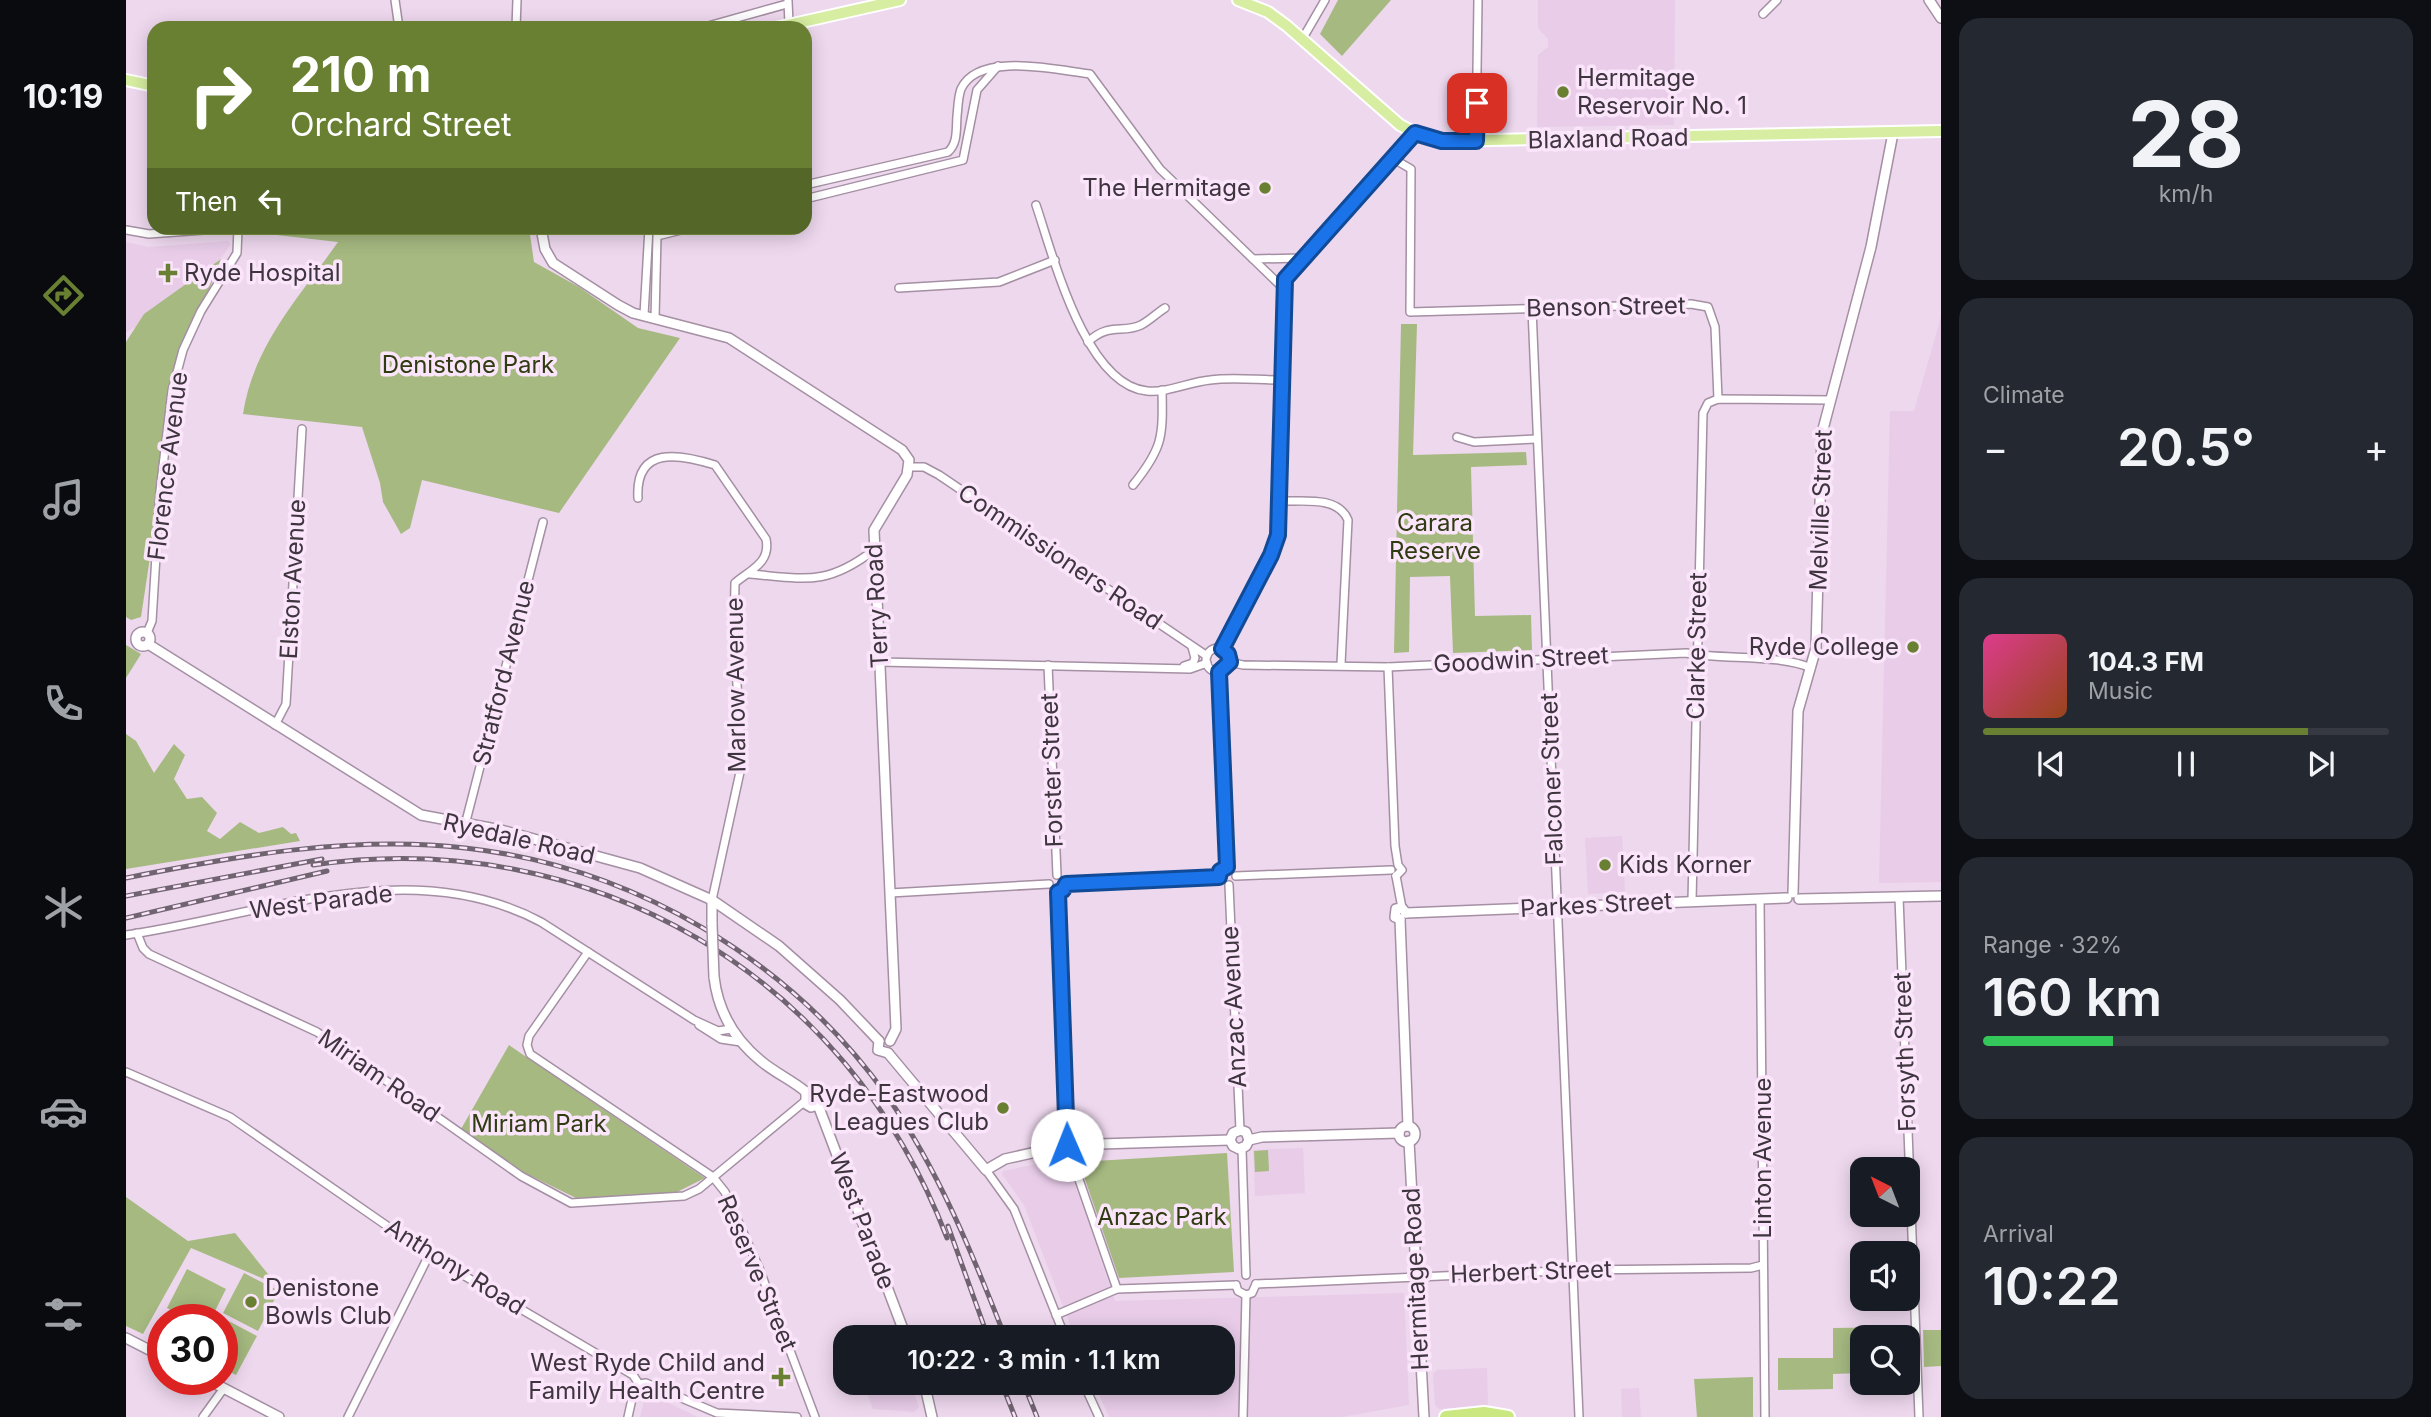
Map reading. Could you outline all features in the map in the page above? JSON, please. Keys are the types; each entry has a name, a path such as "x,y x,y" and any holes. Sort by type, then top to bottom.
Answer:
{"highway":[{"path":"1446,1417 1484,1413 1508,1417"}],"main road":[{"path":"803,21 900,0"},
{"name":"Blaxland Road","path":"1238,0 1268,12 1303,38 1390,116 1415,133 1442,141 1941,131"},
{"path":"126,80 147,84"}],"street":[{"path":"395,0 398,21"},
{"path":"516,21 517,0"},
{"path":"1303,38 1325,0"},
{"path":"1476,141 1478,0"},
{"path":"1763,14 1777,0"},
{"path":"1929,0 1941,18"},
{"path":"724,21 787,2 789,21"},
{"path":"812,183 948,152 955,143 961,89 971,76 984,68 998,66 1090,74 1160,169 1283,288"},
{"path":"812,197 962,160 977,90 998,66"},
{"path":"1222,649 1276,545 1283,288 1288,272 1415,133"},
{"name":"Melville Street","path":"1793,897 1798,711 1816,648 1822,433 1871,247 1893,133"},
{"name":"Benson Street","path":"1392,158 1411,169 1410,312 1691,304 1708,307 1715,327 1718,399"},
{"path":"1035,205 1079,328 1128,387 1148,391 1210,380 1280,380"},
{"path":"126,230 147,234"},
{"name":"Florence Avenue","path":"148,639 152,621 160,491 172,391 183,351 201,311 237,253 238,235"},
{"path":"542,235 545,249 557,266 618,305 644,315 729,338 902,450 910,467"},
{"path":"644,315 649,235"},
{"path":"655,318 657,236 661,235"},
{"path":"1253,259 1302,258"},
{"path":"899,288 999,282 1055,260"},
{"path":"1088,342 1097,333 1118,327 1140,326 1165,308"},
{"name":"Falconer Street","path":"1532,309 1579,1417"},
{"path":"1133,485 1155,457 1163,425 1162,390"},
{"path":"1718,399 1829,400"},
{"name":"Clarke Street","path":"1692,901 1703,413 1708,403 1718,399"},
{"name":"Elston Avenue","path":"275,725 286,704 302,429"},
{"path":"1457,437 1474,442 1538,439"},
{"name":"Marlow Avenue","path":"638,498 637,486 643,469 658,457 675,454 715,465 766,539 768,548 763,561 750,574 735,583 742,763 712,900 714,977 719,1002 736,1035"},
{"name":"Terry Road","path":"910,467 878,518 874,530 896,1029 884,1041 892,1047 888,1052 986,1170"},
{"name":"Commissioners Road","path":"910,467 924,467 939,475 1207,659"},
{"path":"1278,501 1334,503 1344,511 1348,520 1341,664"},
{"name":"Stratford Avenue","path":"465,825 543,522"},
{"path":"750,574 807,580 836,575 874,550"},
{"path":"126,631 148,639"},
{"name":"Ryedale Road","path":"148,639 275,725 406,808 438,820 501,830 640,868 712,900 802,965 884,1041"},
{"path":"1173,667 1193,663 1196,654 1191,646"},
{"path":"880,662 1190,669 1207,659 1213,649 1222,649 1228,654 1230,662 1219,672"},
{"name":"Goodwin Street","path":"1230,662 1243,665 1341,664 1388,667 1547,658 1697,655 1791,662 1811,668"},
{"path":"1207,659 1212,670 1219,672"},
{"name":"Forster Street","path":"1048,665 1057,876"},
{"path":"1246,1275 1242,1149 1249,1140 1262,1137 1399,1133 1408,1126 1403,913 1395,870 1388,667"},
{"path":"1219,672 1227,867"},
{"path":"1236,876 1233,869 1227,867 1220,871 1219,877 1223,884 1229,885 1236,876 1395,870"},
{"path":"1049,884 1051,878 1057,876 1063,878 1066,884"},
{"path":"1066,884 1219,877"},
{"path":"890,893 1049,884 1058,892 1067,1145 1116,1289"},
{"path":"1058,892 1063,890 1066,884"},
{"name":"Anzac Avenue","path":"1229,885 1240,1130"},
{"name":"West Parade","path":"126,935 276,904 386,890 479,897 514,908 589,952 694,1020 713,1036 736,1035"},
{"name":"Parkes Street","path":"1403,913 1793,897 1941,896"},
{"name":"Forsyth Street","path":"1899,897 1919,1417"},
{"name":"Linton Avenue","path":"1760,900 1765,1417"},
{"path":"712,924 734,914"},
{"name":"Miriam Road","path":"137,933 143,948 149,954 317,1032 521,1176 571,1203 684,1196 713,1177 805,1097"},
{"name":"Reserve Street","path":"589,952 529,1036 527,1045 530,1054 713,1177 725,1192 759,1268 815,1417"},
{"name":"West Parade","path":"694,1020 718,1031 736,1035 761,1062 805,1097"},
{"name":"Anthony Road","path":"126,1072 230,1116 429,1255 633,1375 639,1384 646,1383 717,1413 797,1417"},
{"path":"818,1092 821,1097 818,1105 811,1107 805,1097 818,1092"},
{"name":"West Parade","path":"818,1105 901,1325"},
{"name":"Hermitage Road","path":"1408,1126 1415,1132 1409,1141 1424,1417"},
{"path":"1242,1149 1233,1146 1230,1140 1233,1133 1240,1130 1245,1132 1249,1140"},
{"path":"1399,1133 1402,1140 1409,1141"},
{"path":"1060,1325 1014,1209 986,1170 1005,1160 1067,1145 1206,1138 1230,1140"},
{"path":"348,1417 429,1255"},
{"name":"Herbert Street","path":"1256,1284 1574,1270 1751,1268 1763,1265"},
{"path":"1246,1275 1253,1278 1256,1284 1252,1293 1247,1295 1241,1293 1236,1285 1238,1279 1246,1275"},
{"path":"1056,1315 1116,1289 1236,1285"},
{"path":"1243,1417 1247,1295"},
{"path":"126,1338 147,1349"},
{"path":"628,1417 634,1390 639,1384"},
{"path":"203,1417 219,1395"},
{"path":"237,1395 279,1417"},
{"path":"927,1395 932,1417"},
{"path":"1089,1395 1099,1417"}],"shaded area":[{"path":"1538,0 1675,0 1674,125 1537,127 1538,55 1548,47 1548,39 1538,28"},
{"name":"Ryde Hospital","path":"228,241 231,244 191,299 126,332 126,242 148,247"},
{"name":"Ryde College","path":"1941,317 1941,882 1879,883 1890,411 1914,411"},
{"name":"Kids Korner","path":"1622,836 1625,892 1588,894 1585,838"},
{"path":"1303,1148 1305,1193 1255,1196 1253,1150"},
{"path":"1066,1158 1115,1301 1404,1293 1409,1405 1342,1417 1109,1417 1099,1395 1235,1395 1235,1325 1070,1325 1024,1205 1002,1174 1003,1171"},
{"path":"1487,1368 1488,1405 1439,1409 1435,1405 1433,1374 1437,1370"},
{"path":"1639,1388 1641,1417 1622,1417 1621,1389"},
{"path":"868,1395 914,1395 919,1407 914,1412 873,1409"},
{"path":"656,1397 698,1417 640,1417 644,1401"}],"green space":[{"path":"1338,0 1391,0 1342,56 1320,34"},
{"name":"Denistone Park","path":"277,235 530,235 534,262 579,287 638,328 680,338 559,513 422,480 410,528 401,534 383,502 380,483 362,427 243,414 248,389 267,344 338,242"},
{"path":"221,259 172,384 160,491 141,617 131,620 126,617 126,342 144,314"},
{"name":"Carara Reserve","path":"1401,324 1417,324 1413,455 1526,452 1527,465 1471,467 1475,616 1531,615 1532,650 1453,653 1450,576 1410,577 1409,652 1394,653"},
{"path":"126,645 141,654 126,678"},
{"path":"126,734 136,741 154,773 174,744 185,755 174,779 187,799 202,797 217,813 207,831 220,839 240,822 259,833 283,827 291,834 296,833 300,841 126,869"},
{"name":"Miriam Park","path":"509,1045 705,1178 675,1193 576,1198 523,1172 461,1129"},
{"path":"1268,1150 1269,1171 1255,1172 1254,1151"},
{"name":"Anzac Park","path":"1227,1153 1234,1272 1119,1278 1079,1162"},
{"path":"126,1197 188,1241 235,1233 276,1284 191,1248 160,1304 147,1304 147,1327 143,1334 126,1326"},
{"name":"Denistone Bowls Club","path":"187,1269 226,1289 218,1304 169,1304"},
{"name":"Denistone Bowls Club","path":"244,1273 279,1291 258,1331 238,1321 238,1304 228,1304"},
{"path":"238,1326 257,1336 238,1371"},
{"path":"1833,1328 1850,1328 1850,1373 1833,1374 1833,1389 1778,1390 1778,1358 1833,1358"},
{"path":"1923,1330 1941,1330 1941,1366 1924,1367"},
{"path":"1753,1377 1753,1417 1697,1417 1694,1379"}],"railway":[{"path":"126,878 209,862 294,850 380,844 423,845 465,848 527,858 587,875 646,898 702,927 755,962 803,1002 848,1047 887,1096 922,1153 967,1244 1000,1325"},
{"path":"126,896 322,859"},
{"path":"313,865 416,859 515,869 609,896 697,938 776,994 845,1063 902,1145 947,1238"},
{"path":"126,918 327,871"},
{"path":"948,1226 984,1325"},
{"path":"1006,1395 1015,1417"},
{"path":"1028,1395 1037,1417"}],"place":[{"name":"Hermitage Reservoir No. 1","path":"1563,92"},
{"name":"The Hermitage","path":"1265,188"},
{"name":"Ryde Hospital","path":"168,273"},
{"name":"Ryde College","path":"1913,647"},
{"name":"Kids Korner","path":"1605,865"},
{"name":"Ryde-Eastwood Leagues Club","path":"1003,1108"},
{"name":"Denistone Bowls Club","path":"251,1302"},
{"name":"West Ryde Child and Family Health Centre","path":"781,1377"}],"route":[{"path":"1067,1145 1067,1070 1058,892 1063,890 1066,884 1219,877 1220,871 1227,867 1219,672 1230,662 1230,657 1222,649 1276,545 1278,535 1280,380 1285,279 1288,272 1415,133 1442,141 1476,141 1477,103"}]}
